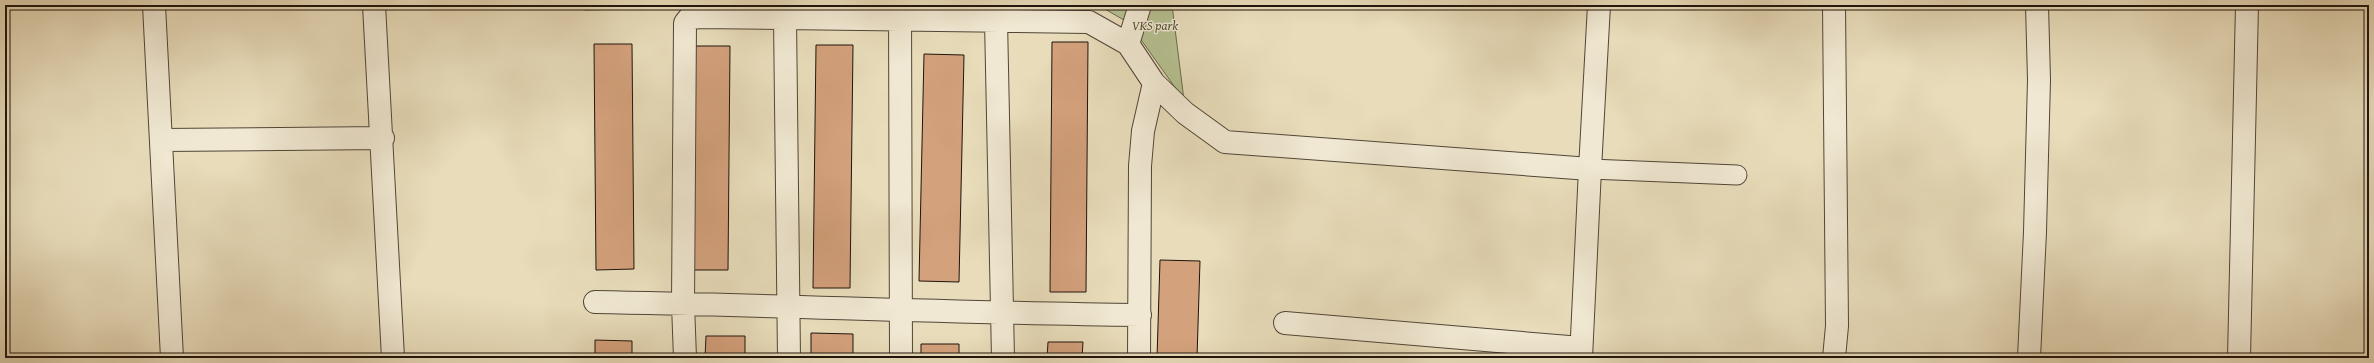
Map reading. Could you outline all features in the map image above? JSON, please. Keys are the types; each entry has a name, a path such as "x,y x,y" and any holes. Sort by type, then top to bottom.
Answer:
{"street":[{"path":"154,5 172,358"},
{"path":"374,5 383,138 393,358"},
{"path":"1128,44 1140,5"},
{"path":"1285,323 1581,353 1599,5"},
{"path":"1834,5 1836,326 1834,358"},
{"path":"2029,358 2039,80 2037,5"},
{"path":"2239,358 2247,5"},
{"path":"685,358 683,304 685,23 689,18 785,18 900,12 996,20 1089,22 1128,44 1154,84 1185,113 1225,142 1590,170"},
{"path":"900,12 901,358"},
{"path":"785,18 789,358"},
{"path":"996,20 1002,358"},
{"path":"1139,358 1140,166 1143,131 1154,84"},
{"path":"162,140 383,138"},
{"path":"595,302 788,305 900,311 1002,314 1140,315"}],"lane":[{"path":"1590,170 1737,175"}],"green space":[{"path":"585,5 770,5 585,10"},
{"name":"VKS park","path":"1098,5 1172,5 1184,100 1129,23"}],"building":[{"path":"1052,42 1088,42 1086,292 1050,292"},
{"path":"594,44 632,44 634,269 596,270"},
{"path":"816,45 853,45 850,288 813,288"},
{"path":"688,46 730,46 728,270 686,270"},
{"path":"924,54 964,55 959,282 919,281"},
{"path":"1160,260 1200,261 1197,358 1157,358"},
{"path":"811,333 853,334 853,358 811,358"},
{"path":"706,336 745,336 745,358 705,358"},
{"path":"595,340 632,341 632,358 595,358"},
{"path":"1048,342 1083,342 1082,358 1047,358"},
{"path":"921,344 959,344 959,358 921,358"}]}
